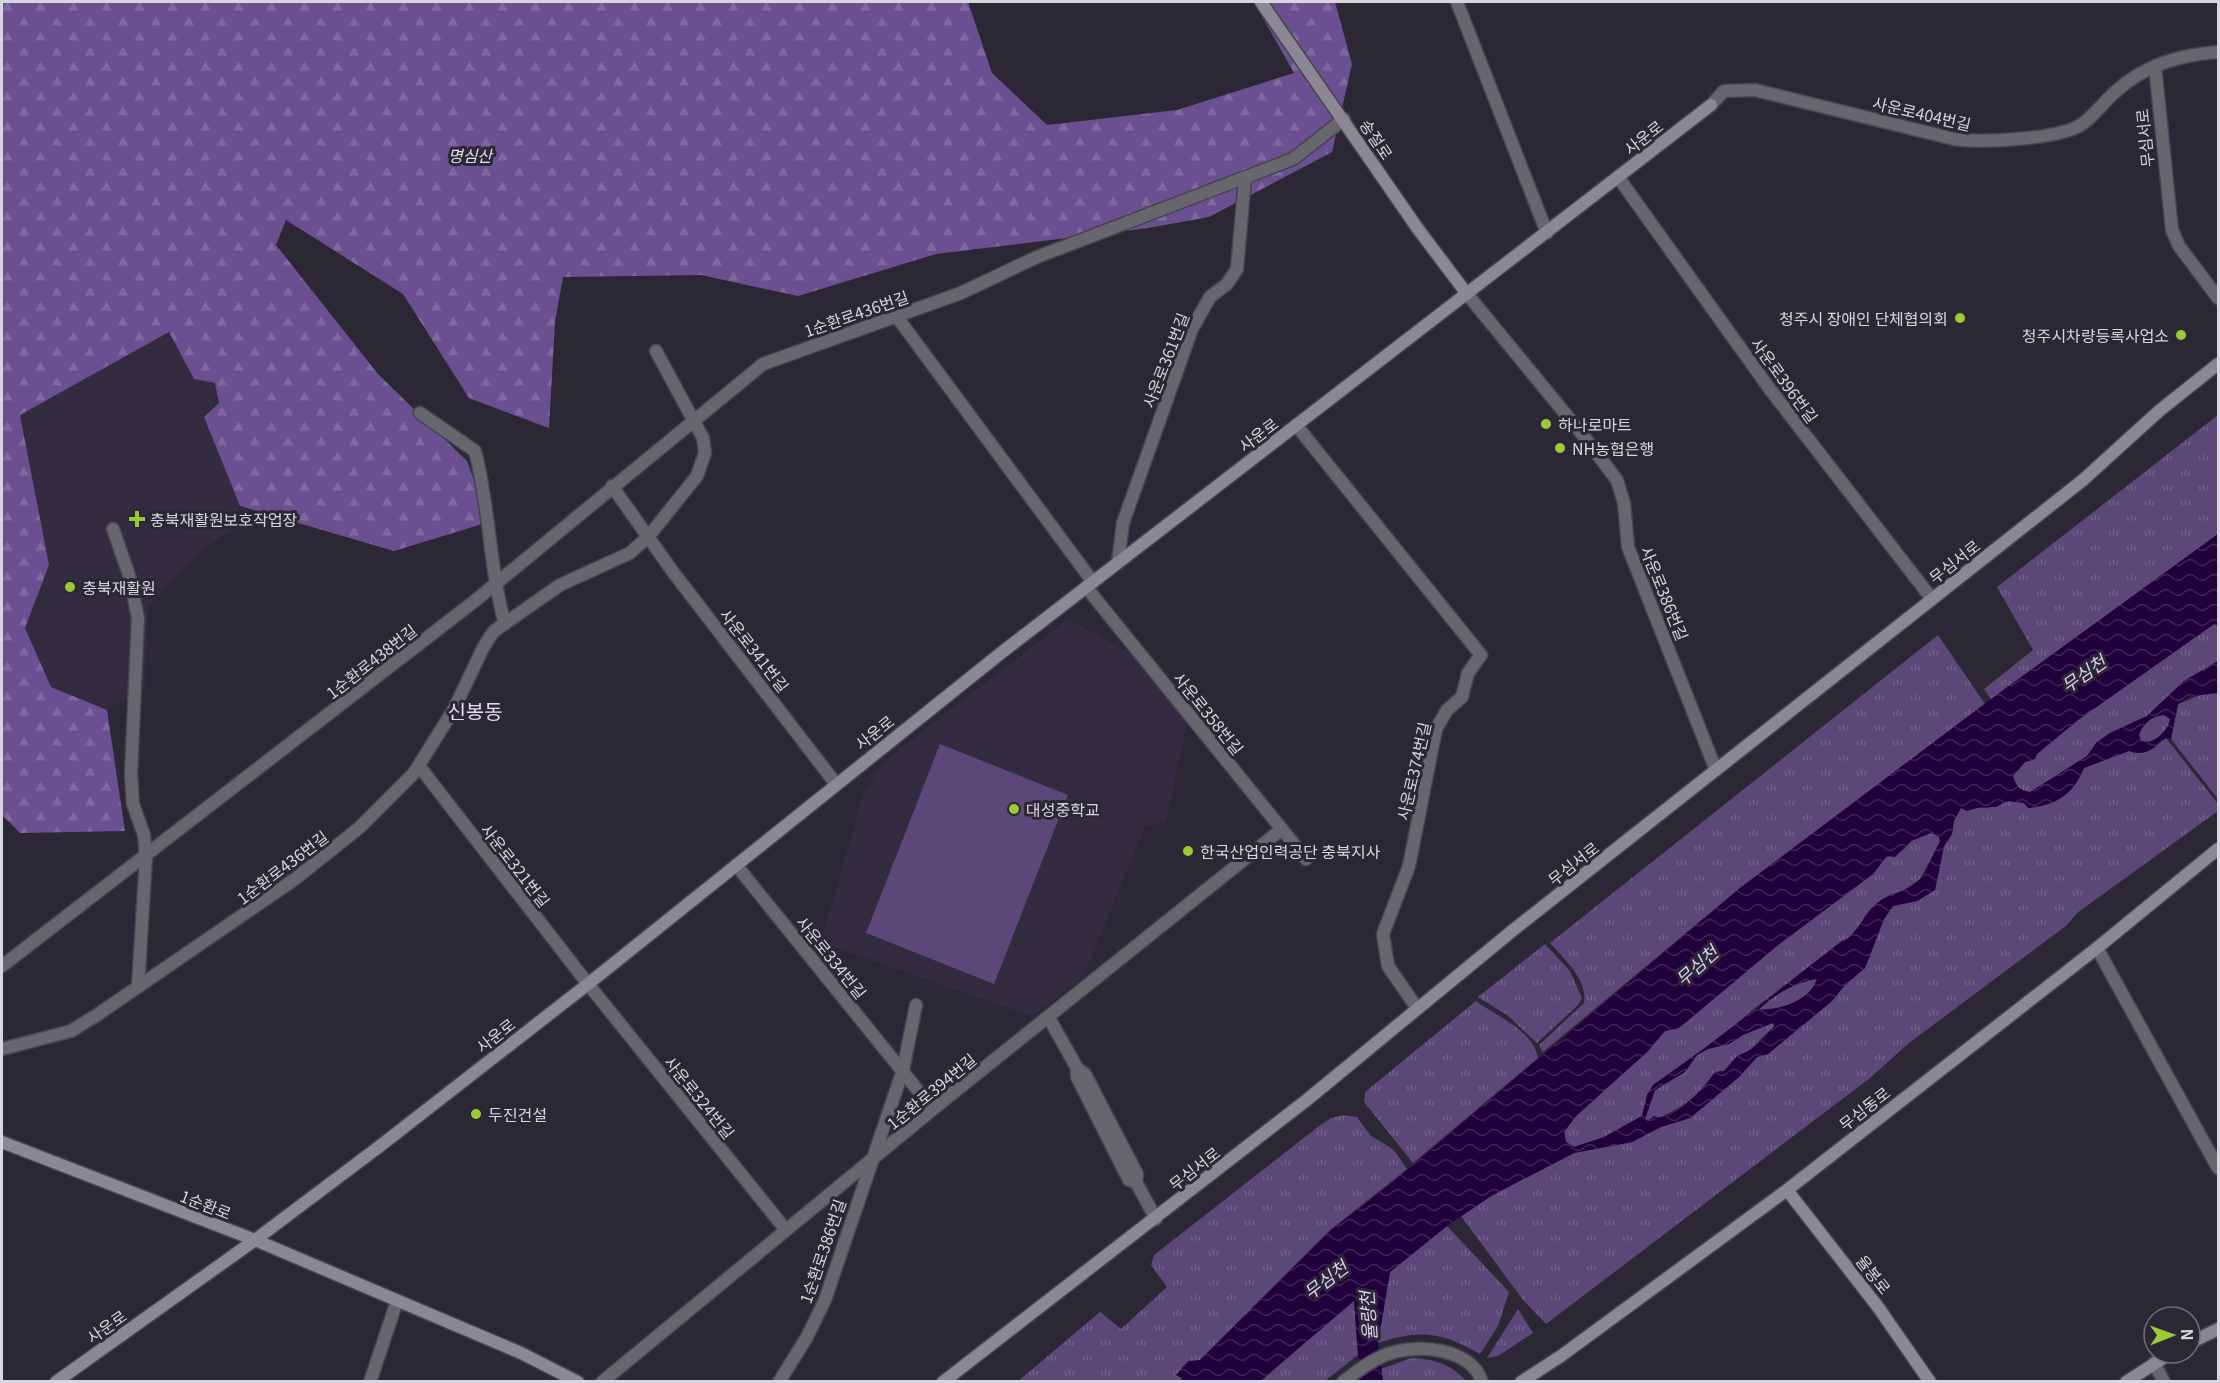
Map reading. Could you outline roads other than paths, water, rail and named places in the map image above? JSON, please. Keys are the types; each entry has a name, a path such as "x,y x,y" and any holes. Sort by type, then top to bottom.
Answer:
{"street":[{"name":"송절로","path":"1262,2 1344,118 1418,229 1467,294"},
{"path":"1457,2 1547,232"},
{"name":"사운로404번길","path":"1711,105 1724,91 1755,90 1954,139 1972,142 1993,140 2062,132 2079,127 2120,88 2155,66 2168,59 2218,52"},
{"name":"무심서로","path":"2155,66 2172,230 2179,246 2218,298"},
{"name":"사운로","path":"56,1382 255,1240 588,984 1089,584 1711,105"},
{"name":"1순환로436번길","path":"612,486 763,364 961,293 1037,256 1293,159 1344,118"},
{"name":"사운로361번길","path":"1118,562 1123,523 1192,329 1210,297 1227,284 1237,269 1245,177"},
{"name":"사운로396번길","path":"1618,177 1769,388 1932,599"},
{"name":"사운로386번길","path":"1467,294 1617,480 1624,503 1628,547 1716,770"},
{"name":"사운로358번길","path":"897,317 1089,584 1306,859"},
{"name":"1순환로436번길","path":"2,1049 71,1031 229,926 336,847 386,803 419,766 454,709 484,646 494,631 560,585 630,553 648,537 675,505 702,465 703,438 656,351"},
{"name":"무심서로","path":"943,1382 1308,1099 1417,1008 2084,480 2159,411 2218,364"},
{"path":"420,413 464,440 475,451 489,522 496,583 505,624"},
{"name":"사운로374번길","path":"1296,425 1481,655 1468,673 1462,697 1447,710 1436,729 1409,866 1383,934 1388,966 1417,1008"},
{"path":"612,486 648,537"},
{"name":"1순환로438번길","path":"2,966 146,857 496,583 612,486"},
{"path":"113,529 136,600 138,618 131,774 133,804 144,835 146,857 138,987"},
{"name":"사운로341번길","path":"648,537 836,784"},
{"name":"사운로321번길","path":"419,766 588,984"},
{"name":"1순환로394번길","path":"602,1382 933,1109 1282,829"},
{"name":"무심동로","path":"1521,1382 1561,1356 1787,1190 2097,948 2218,849"},
{"name":"사운로334번길","path":"736,864 933,1109"},
{"path":"2097,948 2218,1168"},
{"name":"사운로324번길","path":"588,984 786,1230"},
{"path":"903,1070 916,1005"},
{"path":"1049,1018 1077,1068 1085,1074 1137,1174 1136,1182 1156,1219"},
{"name":"1순환로386번길","path":"779,1382 807,1337 825,1300 903,1070"},
{"name":"1순환로","path":"2,1142 255,1240 521,1353 578,1382"},
{"name":"율봉로","path":"1787,1190 1878,1307 1930,1382"},
{"path":"370,1382 397,1301"},
{"path":"2202,1337 2218,1329"},
{"path":"1343,1382 1355,1372 1388,1353 1410,1348 1454,1354 1473,1366 1481,1379"},
{"path":"2126,1382 2151,1365"},
{"path":"2155,1365 2164,1382"}],"water":[{"path":"2218,534 2218,625 2214,624 2078,720 2037,754 2035,759 2025,762 2013,776 2018,787 2030,792 2087,756 2097,742 2110,733 2147,716 2184,681 2218,661 2218,693 2191,696 2178,704 2171,739 2166,738 2145,752 2129,751 2084,768 2069,792 2055,801 2038,807 2028,808 2024,803 2008,801 1996,807 1981,807 1967,811 1961,808 1954,821 1952,834 1944,846 1935,890 1917,901 1893,906 1884,919 1865,968 1845,985 1832,1001 1768,1054 1757,1057 1739,1077 1690,1118 1661,1127 1632,1142 1574,1153 1491,1196 1447,1226 1390,1272 1378,1343 1383,1381 1360,1381 1354,1301 1260,1381 1180,1381 1182,1378 1176,1375 1189,1361 1200,1360 1330,1231 1388,1186 1740,888 1991,699","holes":["2164,715 2170,719 2169,724 2160,736 2151,741 2141,741 2139,735 2143,727 2156,717","1931,833 1939,837 1940,842 1926,870 1915,884 1881,900 1871,908 1853,934 1725,1033 1653,1085 1647,1095 1642,1116 1604,1137 1574,1147 1566,1142 1564,1132 1576,1116 1647,1052 1665,1031 1679,1028 1778,945 1873,874 1887,856 1895,857 1911,841","1817,979 1808,993 1793,1003 1759,1009 1785,990","1772,1023 1775,1026 1754,1047 1737,1056 1724,1071 1715,1072 1679,1110 1670,1115 1654,1116 1648,1121 1645,1119 1655,1090 1685,1072 1697,1055 1708,1049 1729,1044 1743,1035"]}],"place":[{"name":"청주시 장애인 단체협의회","path":"1960,318"},
{"name":"청주시차량등록사업소","path":"2181,335"},
{"name":"하나로마트","path":"1546,424"},
{"name":"NH농협은행","path":"1560,448"},
{"name":"충북재활원보호작업장","path":"137,519"},
{"name":"충북재활원","path":"70,587"},
{"name":"대성중학교","path":"1014,809"},
{"name":"한국산업인력공단 충북지사","path":"1188,851"},
{"name":"두진건설","path":"476,1114"}],"district":[{"name":"신봉동","path":"475,710"}],"park label":[{"name":"명심산","path":"470,155"}],"water label":[{"name":"무심천","path":"2083,673"},
{"name":"무심천","path":"1696,965"},
{"name":"무심천","path":"1325,1279"},
{"name":"율량천","path":"1367,1316"}]}
